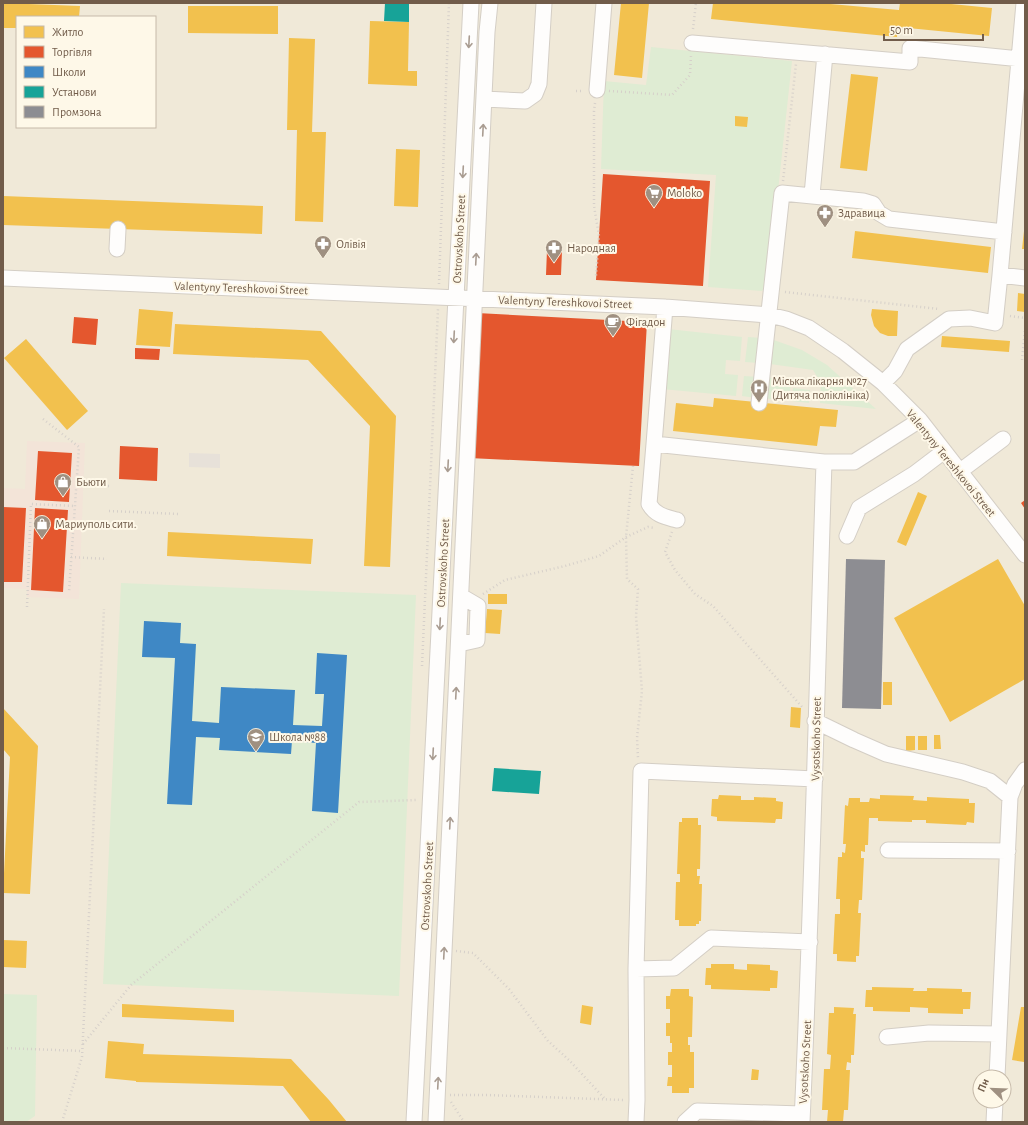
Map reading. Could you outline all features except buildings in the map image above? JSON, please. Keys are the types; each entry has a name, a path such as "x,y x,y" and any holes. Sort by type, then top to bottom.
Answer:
{"street":[{"name":"Ostrovskoho Street","path":"414,1122 471,3"},
{"name":"Ostrovskoho Street","path":"436,1122 487,32 490,3"},
{"path":"484,99 525,101 535,94 539,84 544,3"},
{"path":"597,90 604,3"},
{"path":"882,383 895,371 907,349 949,319 970,318 995,322 1024,3"},
{"path":"692,43 910,62 910,48 1020,59"},
{"path":"812,195 825,54"},
{"path":"759,403 782,193 863,200 873,204 879,213 889,219 1004,232"},
{"path":"117,249 118,229"},
{"path":"1000,275 1025,278"},
{"name":"Valentyny Tereshkovoi Street","path":"3,278 665,307 769,315 786,319 809,328 843,351 882,383 920,420 943,452 1025,555"},
{"path":"665,307 649,504 652,509 672,524"},
{"path":"654,444 824,462 854,462 920,420"},
{"path":"959,472 1003,439"},
{"path":"846,536 859,508 914,474 943,452"},
{"name":"Vysotskoho Street","path":"802,1118 810,942 815,779 815,721 824,462"},
{"path":"815,721 886,754 963,772 990,781 1010,797"},
{"path":"997,1069 1010,797 1015,784 1025,770"},
{"path":"636,1122 636,969 641,771 815,779"},
{"path":"888,850 1008,851"},
{"path":"636,969 674,968 711,938 810,942"},
{"path":"887,1037 929,1033 999,1034"},
{"path":"994,1122 995,1109"},
{"path":"685,1122 697,1111 802,1118"}],"path":[{"path":"422,672 449,3"},
{"path":"576,91 597,90 672,95 690,75 696,3"},
{"path":"782,193 797,53"},
{"path":"596,276 599,236 594,206 594,111 597,90"},
{"path":"772,291 942,309"},
{"path":"996,315 1025,318"},
{"path":"1022,360 1025,329"},
{"path":"43,418 79,447 69,592"},
{"path":"633,466 626,537 627,579 638,589 636,616 642,691 637,738 637,753 641,771"},
{"path":"76,485 110,486"},
{"path":"27,607 31,504 74,506"},
{"path":"109,511 179,514"},
{"path":"672,524 672,530 665,552 675,570 695,594 713,606 800,706 815,721"},
{"path":"483,595 505,580 565,566 599,556 626,537 648,527 660,529"},
{"path":"71,557 107,559"},
{"path":"62,1122 82,1056 83,1044 104,609"},
{"path":"416,792 416,800"},
{"path":"83,1044 131,985 359,802 431,800"},
{"path":"444,950 472,953 509,990 548,1041 569,1060 605,1099"},
{"path":"3,1048 82,1052"},
{"path":"437,1097 487,1095 637,1100"}],"shaded area":[{"path":"3,3 1025,3 1025,1122 3,1122"},
{"name":"Мариуполь сити.","path":"27,441 85,443 79,599 27,597 27,589 3,588 3,488 25,489"},
{"path":"189,453 220,454 220,468 189,467"}],"green space":[{"path":"651,47 792,61 768,284 762,291 708,287 716,175 601,169 604,81 646,85"},
{"path":"668,329 742,337 740,361 726,360 725,374 738,375 736,396 662,389"},
{"path":"748,337 762,338 759,363 745,362"},
{"path":"771,339 802,350 827,365 876,409 820,403 821,383 813,370 770,364"},
{"path":"744,376 759,377 756,398 742,396"},
{"path":"764,377 791,380 789,401 762,398"},
{"path":"793,388 810,390 809,403 792,401"},
{"path":"121,583 416,595 399,996 103,984"},
{"path":"3,994 37,995 35,1116 26,1122 3,1122"}],"place":[{"name":"Moloko","path":"654,208"},
{"name":"Здравица","path":"825,228"},
{"name":"Олівія","path":"323,259"},
{"name":"Народная","path":"554,263"},
{"name":"Фігадон","path":"613,337"},
{"name":"Міська лікарня №27 (Дитяча поліклініка)","path":"759,403"},
{"name":"Бьюти","path":"63,497"},
{"name":"Мариуполь сити.","path":"42,539"},
{"name":"Школа №88","path":"256,752"}]}
